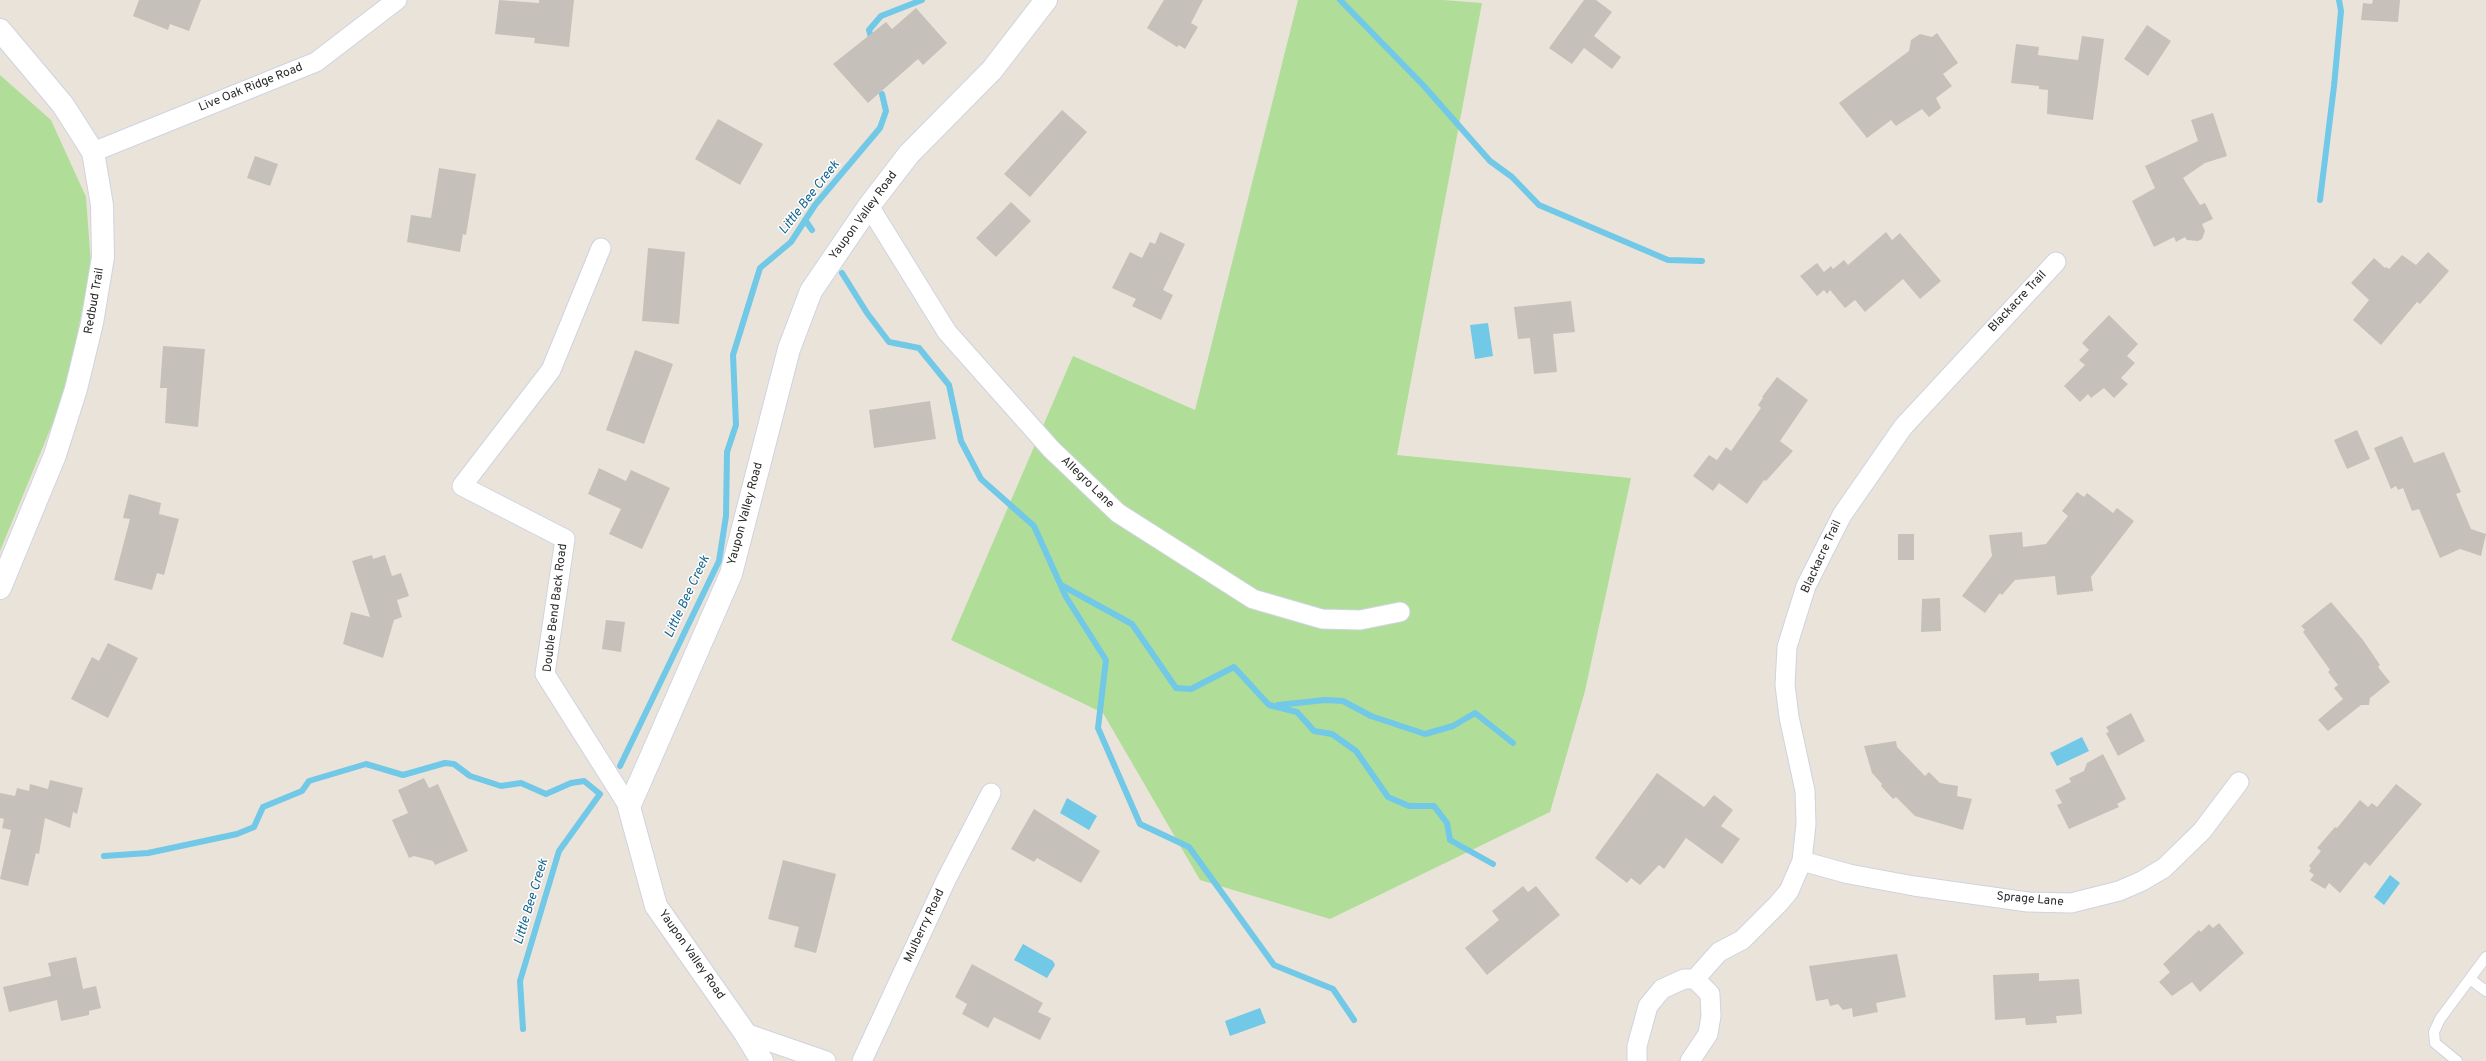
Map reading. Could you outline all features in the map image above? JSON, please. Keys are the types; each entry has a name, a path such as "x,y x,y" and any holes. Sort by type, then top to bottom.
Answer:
{"street":[{"name":"Live Oak Ridge Road","path":"92,152 316,62 397,0"},
{"name":"Yaupon Valley Road","path":"762,1061 745,1033 656,906 628,807 731,574 789,349 810,291 868,206 909,154 992,70 1046,0"},
{"name":"Redbud Trail","path":"0,30 64,105 92,152 102,205 103,257 92,324 76,389 55,455 0,588"},
{"name":"Allegro Lane","path":"868,206 946,332 1051,449 1118,513 1253,599 1322,619 1360,620 1400,612"},
{"name":"Double Bend Back Road","path":"601,248 551,370 462,486 565,538 545,674 628,807"},
{"name":"Blackacre Trail","path":"1696,979 1719,952 1742,940 1778,904 1788,891 1802,861 1806,824 1805,791 1789,717 1785,685 1787,647 1806,586 1843,513 1903,427 2056,262"},
{"name":"Sprage Lane","path":"1802,861 1849,874 1914,886 2028,902 2071,903 2119,891 2142,881 2164,868 2202,831 2239,782"},
{"name":"Mulberry Road","path":"862,1061 946,880 992,793"},
{"path":"1637,1061 1637,1046 1648,1006 1662,989 1684,979 1696,979 1710,994 1711,1016 1708,1034 1690,1061"},
{"path":"745,1033 826,1061"}],"lane":[{"path":"2457,1061 2435,1043 2434,1032 2440,1019 2486,957"},
{"path":"2470,979 2486,991"}],"green space":[{"path":"1298,0 1443,0 1482,3 1397,455 1631,478 1585,691 1550,812 1330,919 1200,880 1103,713 951,640 1073,356 1195,410"},
{"path":"0,75 51,120 86,197 91,265 66,391 0,551"}],"water":[{"path":"1488,323 1493,356 1475,359 1470,325"},
{"path":"2082,737 2089,751 2057,766 2050,753"},
{"path":"1067,798 1097,816 1089,830 1060,813"},
{"path":"2390,875 2400,883 2384,905 2374,897"},
{"path":"1023,944 1053,961 1055,965 1047,978 1014,960"},
{"path":"1260,1008 1266,1023 1230,1036 1225,1021"}],"building":[{"path":"139,0 201,0 189,31 170,24 168,30 133,16"},
{"path":"499,0 539,3 539,0 574,0 569,47 534,43 535,38 495,34"},
{"path":"1164,0 1203,0 1191,23 1198,27 1185,49 1179,45 1177,47 1147,28"},
{"path":"1584,0 1596,0 1612,12 1594,36 1621,57 1612,69 1584,48 1572,64 1549,48"},
{"path":"2373,0 2400,0 2398,22 2361,20 2363,3 2372,4"},
{"path":"916,8 947,43 923,65 918,59 868,103 833,64 886,22 892,29"},
{"path":"2147,25 2171,41 2148,76 2124,59"},
{"path":"1937,33 1958,63 1943,74 1952,86 1936,98 1941,108 1929,117 1922,109 1896,126 1891,120 1867,138 1839,103 1909,51 1911,40 1920,34 1932,37"},
{"path":"2082,36 2104,39 2093,120 2047,114 2048,90 2039,89 2039,86 2011,83 2016,44 2039,47 2038,55 2078,60"},
{"path":"1062,110 1087,132 1030,197 1004,174"},
{"path":"2213,113 2227,156 2205,163 2183,178 2200,205 2205,203 2213,219 2202,224 2205,231 2202,239 2198,241 2187,240 2185,237 2176,242 2174,237 2154,247 2132,201 2155,188 2145,166 2198,141 2191,120"},
{"path":"718,119 763,144 740,185 695,159"},
{"path":"255,156 278,164 270,186 247,178"},
{"path":"439,168 476,174 466,235 463,234 460,252 407,242 411,215 431,218"},
{"path":"1011,202 1031,221 996,257 976,238"},
{"path":"1160,232 1185,244 1163,290 1173,295 1161,320 1132,306 1136,299 1112,288 1130,252 1142,258 1150,242 1155,244"},
{"path":"1886,232 1892,240 1900,233 1941,281 1920,299 1903,279 1865,312 1855,300 1845,308 1830,290 1827,294 1824,290 1817,296 1800,276 1817,263 1824,272 1831,266 1833,269 1844,260 1848,265"},
{"path":"648,248 685,252 679,324 642,321"},
{"path":"2428,252 2449,271 2420,304 2417,302 2381,345 2353,320 2369,300 2351,283 2374,258 2385,268 2386,267 2389,269 2402,255 2416,265"},
{"path":"1571,301 1575,332 1553,334 1557,372 1534,374 1530,338 1518,339 1514,307"},
{"path":"2109,315 2138,344 2127,356 2135,363 2121,378 2128,384 2114,398 2104,388 2091,398 2088,394 2080,402 2064,386 2085,365 2079,360 2089,350 2082,343"},
{"path":"163,346 205,349 198,427 165,423 167,388 160,388"},
{"path":"635,350 673,364 644,444 606,430"},
{"path":"1777,377 1808,400 1780,441 1793,451 1766,481 1764,480 1747,504 1719,483 1713,491 1693,476 1709,455 1717,460 1726,447 1731,451 1761,408 1758,405 1763,398 1762,397"},
{"path":"930,401 936,439 874,448 869,410"},
{"path":"2357,430 2370,459 2347,469 2334,440"},
{"path":"2402,436 2414,463 2444,452 2461,492 2456,494 2471,529 2486,534 2481,556 2460,549 2440,558 2419,509 2412,511 2403,488 2398,490 2396,486 2391,489 2374,448"},
{"path":"599,468 626,481 631,470 670,488 642,549 609,534 621,509 588,494"},
{"path":"2077,492 2084,497 2087,493 2113,513 2117,508 2134,521 2091,577 2093,591 2057,595 2055,576 2015,580 2002,595 2000,593 1985,613 1962,596 1992,556 1989,535 2022,532 2023,547 2046,544 2068,516 2062,511"},
{"path":"129,494 161,503 159,514 179,519 164,575 157,573 152,590 114,580 130,519 123,518"},
{"path":"1898,534 1914,534 1914,560 1898,560"},
{"path":"372,555 373,559 385,555 392,576 401,573 409,596 397,600 402,617 394,620 383,658 343,644 351,612 370,617 352,561"},
{"path":"1940,598 1941,631 1921,632 1922,599"},
{"path":"2331,602 2363,640 2380,665 2378,667 2390,682 2370,698 2369,705 2361,705 2328,731 2318,720 2343,699 2334,688 2338,685 2328,672 2330,670 2303,632 2305,630 2301,626"},
{"path":"606,620 625,622 621,652 602,649"},
{"path":"108,643 138,658 108,718 71,699 92,657 99,661"},
{"path":"2131,713 2145,741 2118,756 2106,733 2109,732 2106,727"},
{"path":"1896,741 1897,747 1925,776 1929,772 1940,783 1958,786 1957,796 1972,799 1963,830 1915,816 1896,797 1893,799 1881,786 1882,784 1872,773 1864,746"},
{"path":"2103,754 2126,799 2117,804 2119,807 2069,829 2057,805 2062,803 2055,790 2071,782 2069,778 2084,771 2087,763"},
{"path":"1657,773 1704,807 1714,795 1733,810 1721,826 1740,839 1722,864 1686,838 1664,869 1659,865 1640,885 1631,878 1627,883 1595,858"},
{"path":"424,778 429,788 438,784 468,851 435,865 433,861 414,856 409,858 392,820 408,813 398,790"},
{"path":"50,780 83,788 77,814 73,812 70,828 45,818 39,854 36,853 28,886 0,879 11,830 2,828 4,819 0,818 0,793 15,796 17,788 29,791 30,784 48,789"},
{"path":"2396,784 2422,804 2370,866 2365,862 2340,893 2329,883 2325,889 2310,880 2314,875 2309,871 2311,868 2309,866 2321,851 2317,848 2335,827 2337,828 2360,800 2368,807 2372,803 2377,807"},
{"path":"1034,809 1100,851 1081,883 1037,858 1034,862 1011,849"},
{"path":"783,860 836,874 816,953 794,947 799,927 768,919"},
{"path":"1523,886 1528,892 1536,886 1560,915 1487,975 1465,948 1499,920 1492,911"},
{"path":"2219,923 2244,953 2200,992 2192,982 2172,996 2159,982 2170,972 2163,964 2199,930 2201,932 2209,924 2213,928"},
{"path":"1897,954 1906,997 1876,1003 1878,1012 1853,1017 1852,1008 1843,1010 1838,1004 1830,1006 1828,999 1816,1001 1809,966"},
{"path":"76,957 83,989 96,986 101,1008 89,1011 89,1015 61,1021 57,1000 9,1012 3,987 51,976 48,963"},
{"path":"972,964 1043,1003 1038,1012 1051,1018 1040,1040 994,1017 988,1028 962,1014 967,1004 955,997"},
{"path":"2039,973 2039,981 2079,979 2082,1014 2056,1016 2057,1023 2026,1025 2025,1018 1995,1020 1993,975"}],"waterway":[{"name":"Little Bee Creek","path":"872,41 869,30 881,16 922,0"},
{"path":"1340,0 1423,85 1490,161 1512,177 1539,205 1668,260 1702,261"},
{"path":"2320,200 2334,86 2341,11 2339,0"},
{"name":"Little Bee Creek","path":"620,766 719,561 726,516 727,452 736,425 733,355 760,268 791,242 815,205 880,128 886,111 882,94"},
{"path":"805,220 812,230"},
{"path":"842,273 867,313 889,342 919,348 949,385 961,441 981,479 1034,526 1066,597 1106,660 1098,728 1140,824 1189,847 1274,965 1333,989 1354,1020"},
{"path":"1061,585 1132,624 1176,688 1191,689 1234,667 1269,705 1297,712 1314,731 1332,734 1356,751 1388,797 1409,806 1434,806 1447,823 1450,840 1493,864"},
{"path":"1278,705 1325,700 1343,701 1371,716 1425,734 1453,726 1475,713 1513,743"},
{"path":"104,856 148,853 237,834 254,827 263,807 302,791 309,781 366,764 403,775 445,763 454,764 470,776 501,786 521,783 546,794 571,783 584,781 600,794 559,851 520,981 523,1029"}]}
